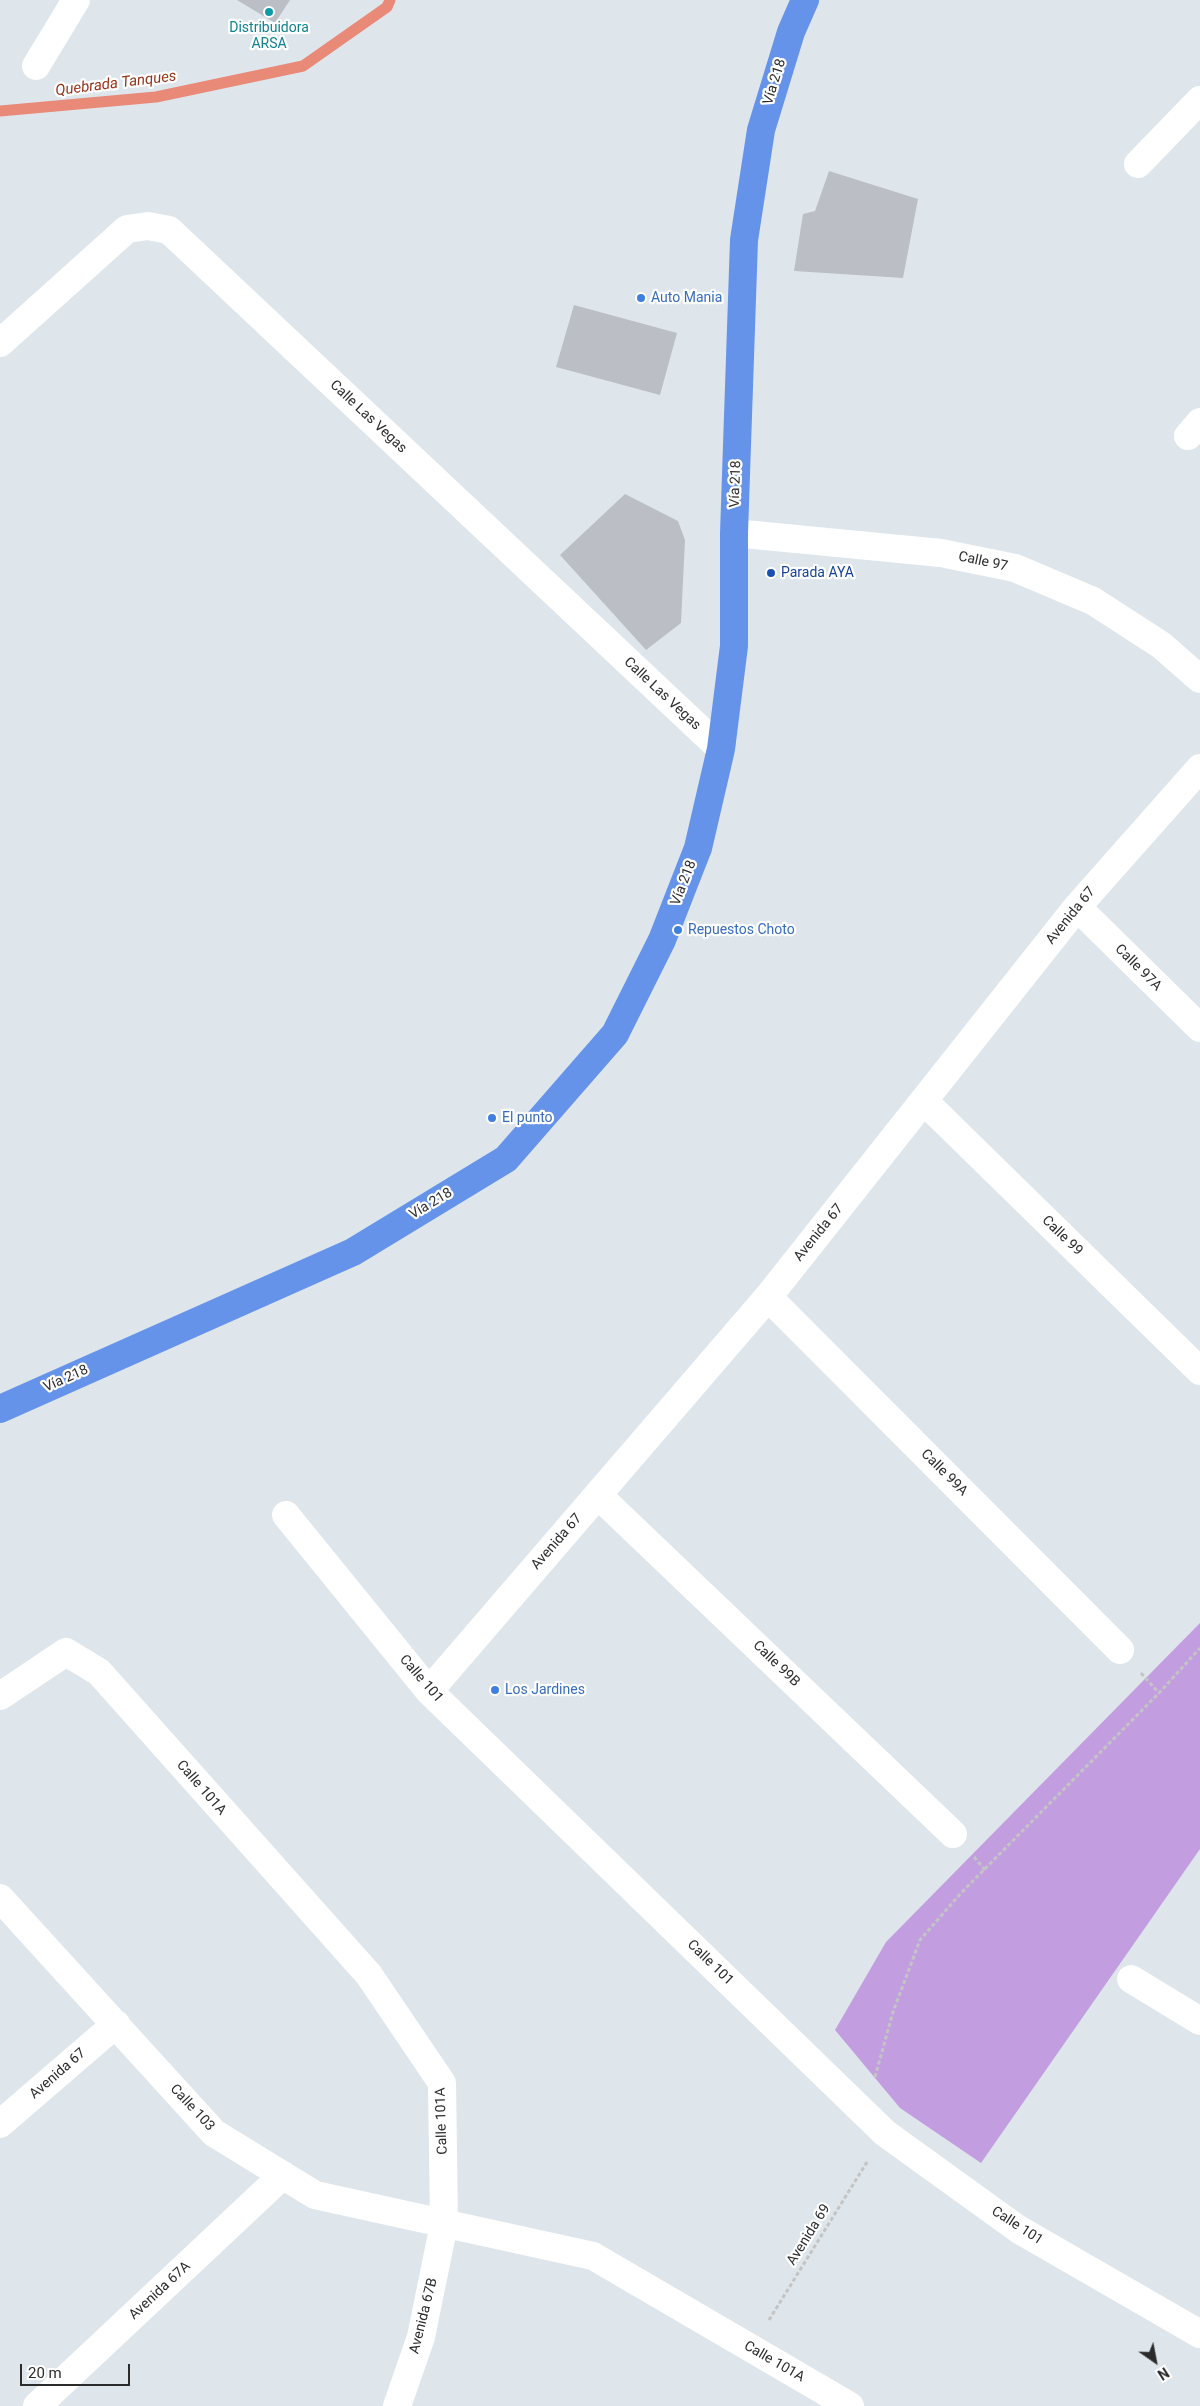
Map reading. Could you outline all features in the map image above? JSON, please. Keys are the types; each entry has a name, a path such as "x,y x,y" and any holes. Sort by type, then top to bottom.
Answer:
{"main road":[{"name":"Vía 218","path":"0,1409 353,1252 506,1159 615,1034 662,940 698,848 721,749 734,646 734,533 744,240 761,130 791,32 804,0"}],"street":[{"path":"36,66 76,0"},
{"path":"1138,164 1200,100"},
{"name":"Calle Las Vegas","path":"0,342 127,229 148,226 169,230 721,749"},
{"name":"Calle 97","path":"734,533 942,553 1015,568 1093,601 1161,645 1200,679"},
{"name":"Avenida 67","path":"429,1691 768,1297 1076,907 1200,768"},
{"name":"Calle 97A","path":"1076,907 1200,1028"},
{"name":"Calle 99","path":"924,1101 1200,1371"},
{"name":"Calle 99A","path":"768,1297 1120,1650"},
{"name":"Calle 99B","path":"598,1495 954,1834"},
{"name":"Calle 101","path":"286,1515 429,1691 885,2133 1018,2229 1200,2334"},
{"name":"Calle 101A","path":"0,1696 66,1652 99,1672 369,1975 442,2083 444,2224 593,2256 850,2406"},
{"name":"Calle 103","path":"0,1898 214,2133 315,2195 444,2224"},
{"path":"1132,1979 1200,2021"},
{"name":"Avenida 67","path":"0,2124 116,2024"},
{"name":"Avenida 67A","path":"37,2406 283,2175"},
{"name":"Avenida 67B","path":"397,2406 421,2337 444,2224"}],"path":[{"path":"864,2113 893,2012 920,1940 961,1893 1200,1648"},
{"name":"Avenida 69","path":"751,2348 885,2133"}],"shaded area":[{"path":"1200,1623 1200,1849 981,2163 900,2108 835,2030 886,1942"}],"building":[{"name":"Distribuidora ARSA","path":"237,0 290,0 275,23"},
{"path":"829,171 918,199 903,278 794,271 803,214 815,211"},
{"path":"574,305 677,333 660,395 556,367"},
{"path":"625,494 678,521 685,540 681,623 646,650 560,555"}],"waterway":[{"name":"Quebrada Tanques","path":"0,111 156,97 303,66 387,7 390,0"}],"place":[{"name":"Distribuidora ARSA","path":"269,12"},
{"name":"Auto Mania","path":"641,298"},
{"name":"Parada AYA","path":"771,573"},
{"name":"Repuestos Choto","path":"678,930"},
{"name":"El punto","path":"492,1118"},
{"name":"Los Jardines","path":"495,1690"}]}
